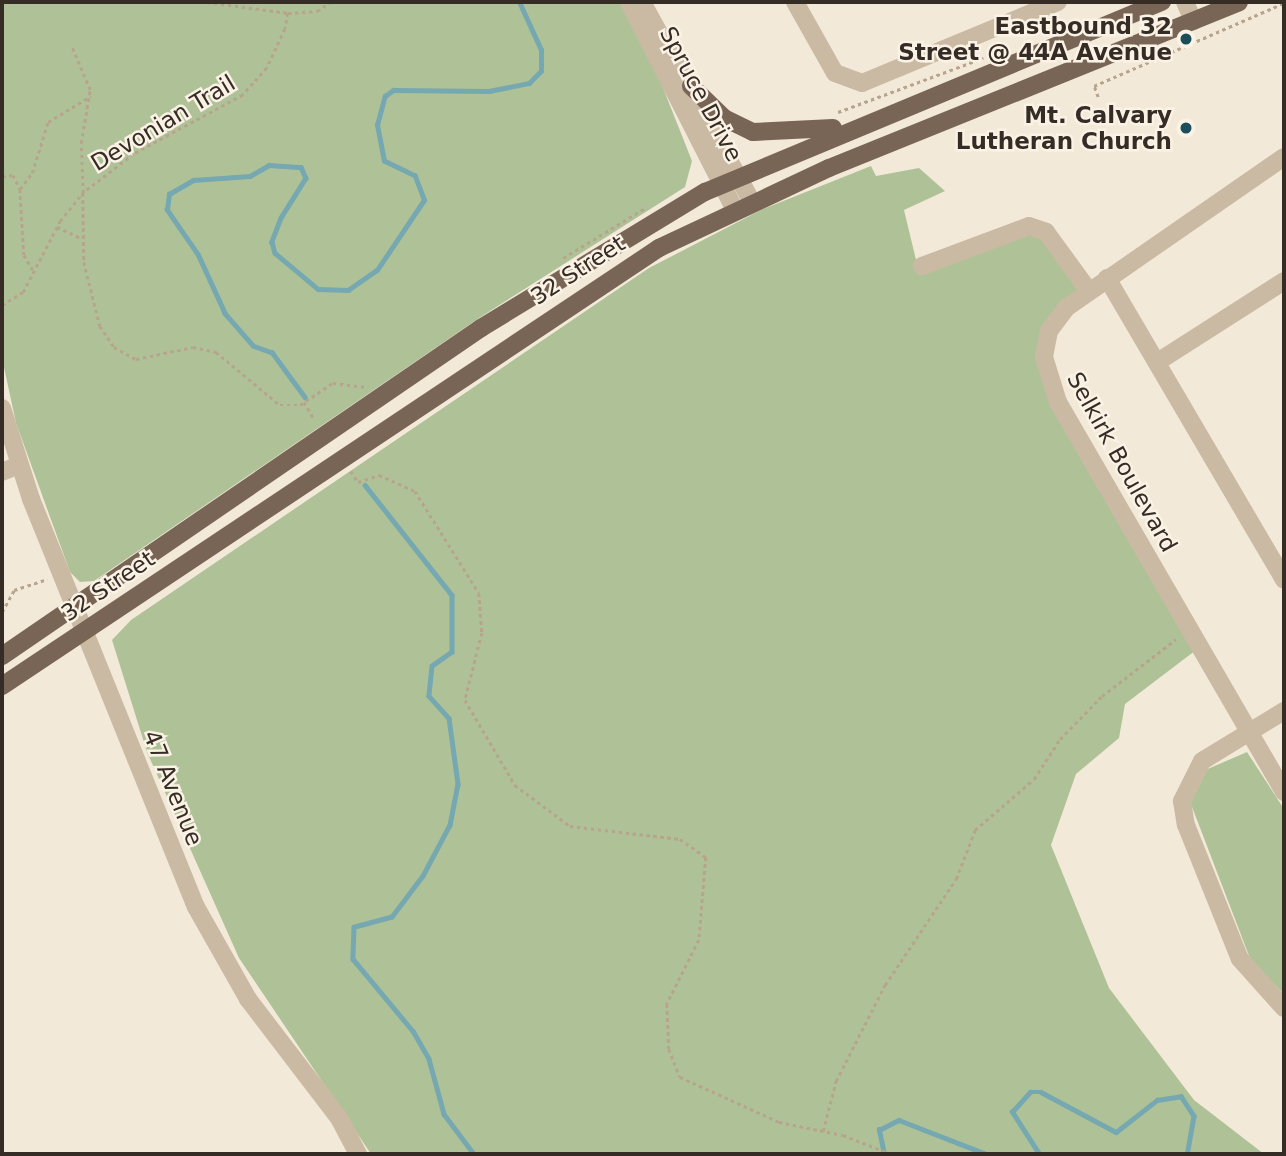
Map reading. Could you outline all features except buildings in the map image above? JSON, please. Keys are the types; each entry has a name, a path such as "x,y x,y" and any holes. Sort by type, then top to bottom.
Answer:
{"main road":[{"name":"32 Street","path":"2,656 481,328 730,180 1163,2"},
{"name":"32 Street","path":"2,686 602,282 734,208 1239,2"},
{"path":"691,86 724,118 753,132 793,135 861,124"}],"street":[{"name":"Spruce Drive","path":"629,2 730,180 751,201"},
{"name":"Spruce Drive","path":"642,2 691,86 730,180 734,208"},
{"path":"794,2 835,73 862,83 1058,2"},
{"path":"1185,2 1193,21"},
{"name":"Selkirk Boulevard","path":"1284,157 1088,290 1049,331 1047,380 1284,792"},
{"path":"922,266 1029,226 1046,232 1088,290"},
{"path":"1107,278 1159,361 1284,580"},
{"path":"1159,361 1284,281"},
{"name":"47 Avenue","path":"2,408 10,469 75,606 205,927 358,1154"},
{"path":"1284,711 1248,732 1194,770 1183,813 1240,959 1284,1008"}],"path":[{"path":"207,2 288,13 317,11 331,2"},
{"path":"1098,97 1094,86 1284,3"},
{"name":"Devonian Trail","path":"288,13 267,68 243,94 134,154 83,193 81,238 94,313 105,337 126,356 144,360 202,347 247,372 280,405 304,402"},
{"path":"2,305 19,298 57,227 83,193 81,143 91,96 71,45"},
{"path":"824,118 988,56"},
{"path":"20,189 32,173 48,122 91,96"},
{"path":"2,176 13,175 20,189 24,255 33,271"},
{"path":"57,227 81,238"},
{"path":"315,419 304,402 333,383 370,388"},
{"path":"347,465 358,482 379,475 415,491 479,593 482,633 465,700 515,785 578,830 680,839 706,857 699,940 667,1004 668,1049 680,1077 779,1122 823,1131 891,1154"},
{"path":"2,612 14,590 48,578"},
{"path":"823,1131 836,1081 885,985 956,878 975,830 1034,779 1060,739 1102,695 1190,631"}],"green space":[{"path":"2,2 629,2 692,161 685,187 479,318 94,581 80,582 70,572 16,423 2,358"},
{"path":"871,166 876,176 919,168 945,191 904,210 918,268 1029,226 1089,291 1067,307 1044,368 1200,647 1125,704 1119,738 1076,774 1051,845 1109,988 1194,1100 1264,1154 371,1154 239,958 147,752 112,640 131,620 649,268 761,210"},
{"path":"1247,752 1284,809 1284,994 1251,961 1189,799 1203,771"}],"waterway":[{"path":"305,398 272,353 253,346 225,314 198,255 167,210 169,194 193,180 250,176 269,165 301,167 306,178 281,218 272,242 275,253 318,289 348,290 377,270 424,200 415,176 384,161 377,125 385,96 393,90 489,91 529,83 541,71 541,50 519,2"},
{"path":"365,485 452,595 452,652 432,666 429,696 449,718 458,784 450,825 423,876 392,917 354,927 353,959 413,1031 429,1059 444,1114 474,1154"},
{"path":"1039,1154 1012,1112 1030,1092 1041,1092 1116,1132 1157,1100 1181,1096 1194,1116 1187,1154"},
{"path":"884,1154 879,1130 899,1120 986,1154"}],"place":[{"name":"Eastbound 32 Street @ 44A Avenue","path":"1186,39"},
{"name":"Mt. Calvary Lutheran Church","path":"1186,128"}]}
